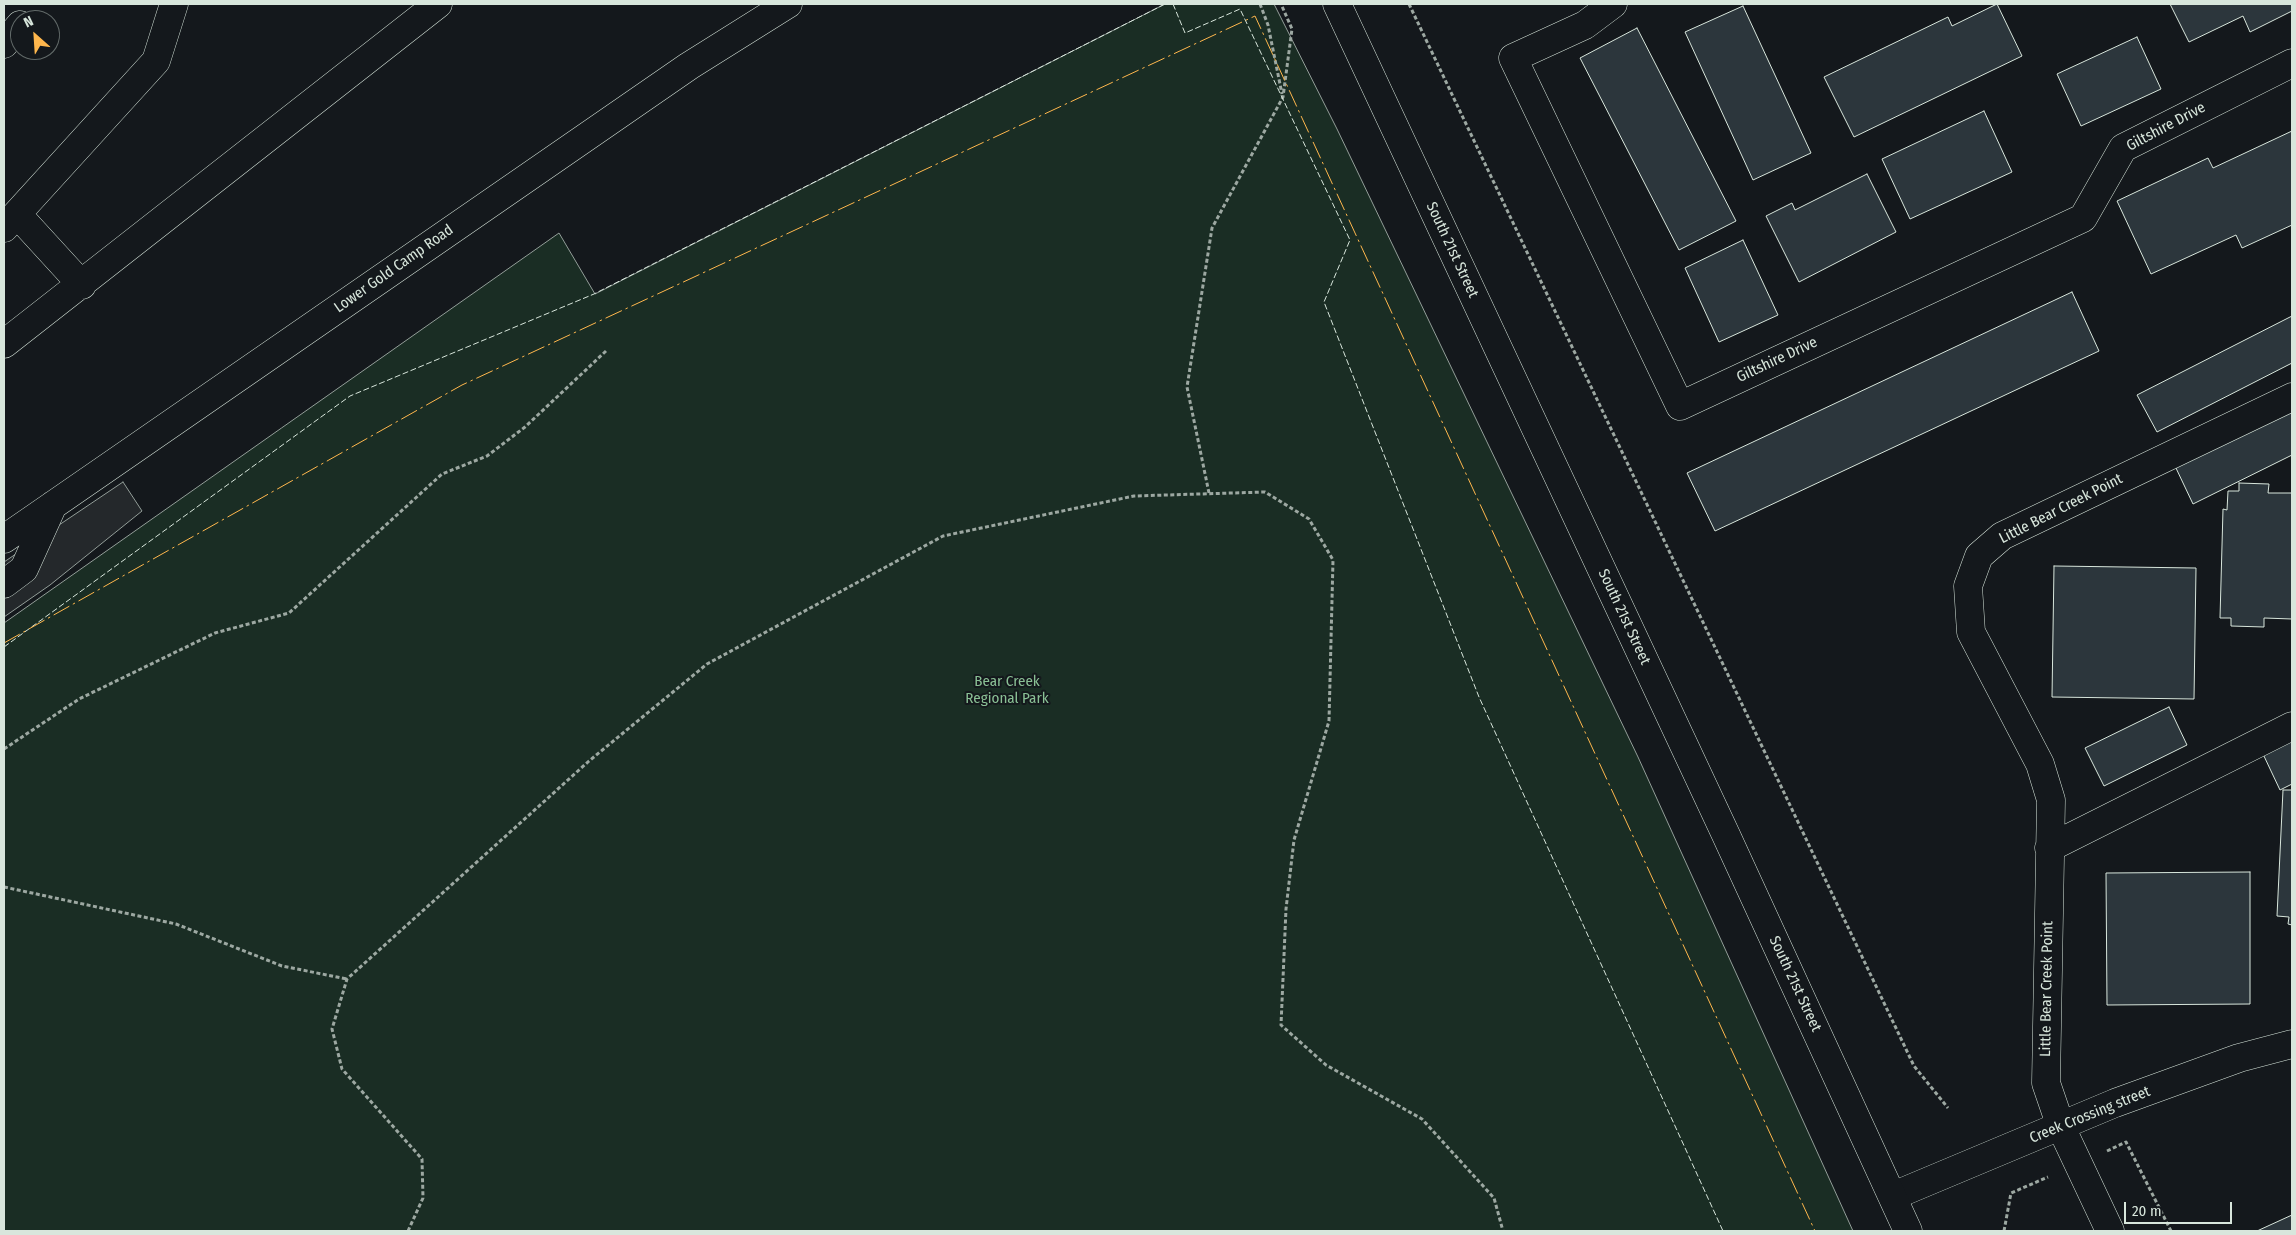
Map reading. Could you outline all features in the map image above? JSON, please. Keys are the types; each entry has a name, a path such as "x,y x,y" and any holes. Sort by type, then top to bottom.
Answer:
{"street":[{"path":"82,285 10,221 156,61 174,4"},
{"path":"4,344 82,285 438,4"},
{"name":"Lower Gold Camp Road","path":"4,539 672,77 788,4"},
{"name":"South 21st Street","path":"1337,4 1722,826 1908,1231"},
{"name":"Giltshire Drive","path":"1612,4 1585,25 1513,58 1680,406 2083,218 2123,148 2292,64"},
{"name":"Little Bear Creek Point","path":"2110,1231 2061,1127 2046,1083 2051,800 2040,764 1971,632 1968,586 1979,556 2002,536 2292,396"},
{"path":"4,584 24,569 54,505"},
{"path":"2049,848 2292,726"},
{"name":"Creek Crossing street","path":"1893,1196 2115,1103 2239,1058 2292,1044"}],"path":[{"path":"1260,4 1268,25 1283,98"},
{"path":"1209,494 1187,387 1212,228 1283,98 1292,29 1281,4"},
{"path":"1409,4 1914,1066 1948,1108"},
{"path":"4,749 79,699 215,633 289,613 442,474 487,456 525,427 606,351"},
{"path":"408,1231 423,1198 422,1159 342,1069 332,1029 347,979 589,761 707,664 943,536 1134,496 1265,492 1309,519 1333,560 1329,721 1294,840 1286,909 1281,1025 1326,1065 1422,1119 1494,1198 1503,1231"},
{"path":"4,887 176,924 282,966 347,979"}],"green space":[{"name":"Bear Creek Regional Park","path":"1165,4 1274,4 1337,129 1638,757 1853,1231 4,1231 4,623 559,233 595,294"}],"shaded area":[{"path":"123,482 142,511 50,585 4,617 4,562"}],"building":[{"path":"1997,4 2022,56 1854,137 1824,77 1948,17 1952,26"},
{"path":"2170,4 2292,4 2292,11 2250,32 2243,16 2189,42"},
{"path":"1743,6 1811,153 1753,180 1685,32"},
{"path":"1637,28 1736,221 1679,250 1580,58"},
{"path":"2137,37 2161,89 2081,126 2057,74"},
{"path":"1984,111 2012,172 1910,219 1882,159"},
{"path":"2292,131 2292,225 2242,248 2236,235 2151,274 2117,201 2208,158 2213,168"},
{"path":"1867,174 1896,232 1799,282 1766,216 1792,203 1795,210"},
{"path":"1743,240 1778,315 1719,342 1685,268"},
{"path":"2072,292 2099,351 1715,531 1687,473"},
{"path":"2292,316 2292,363 2157,432 2137,395"},
{"path":"2292,409 2292,455 2193,504 2175,466"},
{"path":"2239,483 2269,484 2268,493 2292,493 2292,619 2264,618 2264,627 2231,626 2231,618 2220,618 2223,509 2227,510 2228,491 2239,491"},
{"path":"2054,566 2196,568 2194,699 2052,697"},
{"path":"2169,707 2187,745 2104,786 2085,748"},
{"path":"2292,740 2292,784 2280,790 2263,754"},
{"path":"2283,790 2292,790 2292,925 2288,924 2289,917 2277,916"},
{"path":"2250,872 2250,1004 2107,1005 2106,873"},
{"path":"2292,1215 2292,1231 2257,1231"}],"fence":[{"path":"4,647 350,396 594,294 1165,4"},
{"path":"1173,4 1185,33 1240,9 1350,240 1324,302 1479,697 1723,1231"}],"power":[{"path":"4,643 462,385 1255,16 1815,1231"}]}
